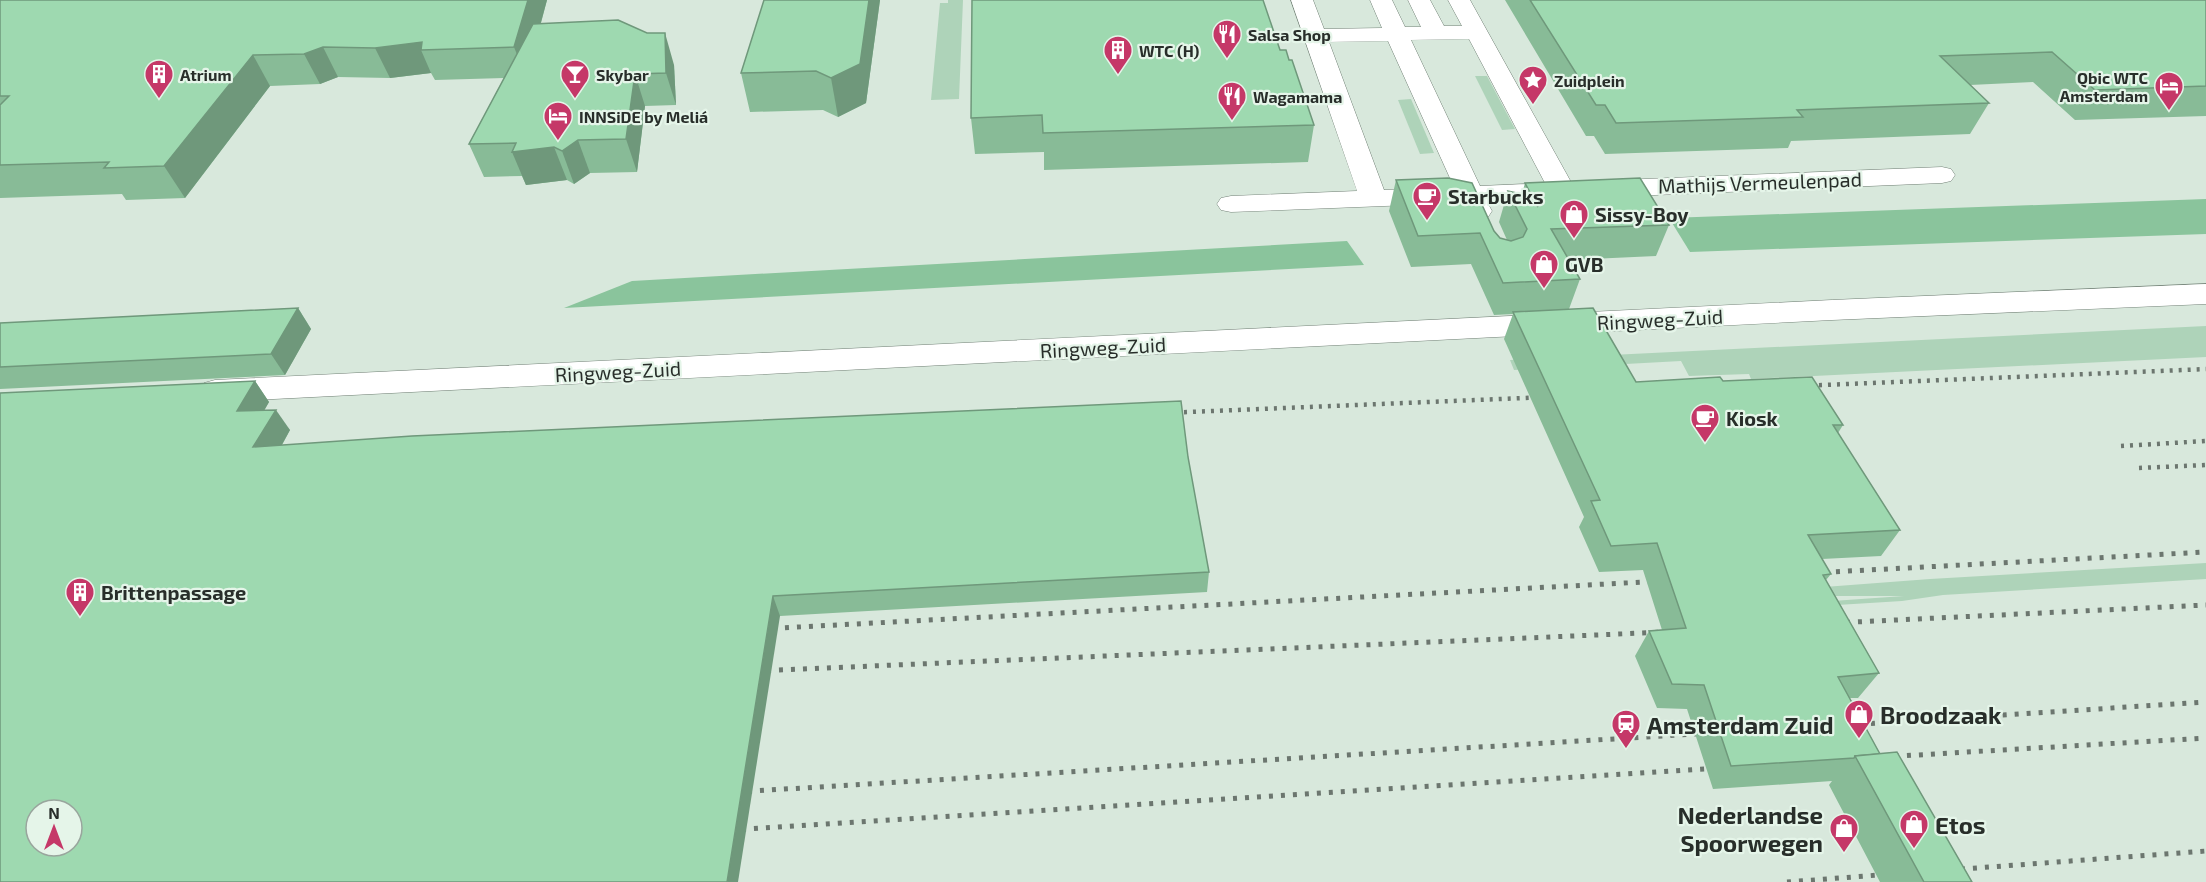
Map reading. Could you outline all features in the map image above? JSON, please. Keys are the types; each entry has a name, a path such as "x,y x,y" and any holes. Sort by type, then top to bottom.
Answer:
{"main road":[{"path":"1302,0 1373,197"},
{"path":"1381,0 1488,232"},
{"path":"1419,0 1436,33"},
{"path":"1231,204 1570,189 1459,0"},
{"path":"1315,36 1476,32"},
{"path":"1505,167 1517,191"},
{"name":"Mathijs Vermeulenpad","path":"1570,189 1942,175"},
{"name":"Ringweg-Zuid","path":"192,393 1832,310 2206,294"}],"green space":[{"path":"948,0 963,0 959,99 931,100 940,3 948,3"},
{"path":"1475,76 1487,76 1515,129 1502,130"},
{"path":"1411,99 1434,153 1420,154 1398,100"},
{"path":"2206,199 2206,234 1690,252 1669,218"},
{"path":"1347,241 1364,265 564,308 632,281"},
{"path":"2206,326 2206,357 1751,379 1749,374 1689,376 1681,361 1514,370 1510,360"},
{"path":"2206,563 2206,579 1943,595 1902,601 1821,606 1818,602 1904,596 1815,596 1811,588 1930,579"}],"building":[{"name":"Atrium","path":"0,0 528,0 514,47 421,50 422,42 375,48 323,47 304,54 253,55 164,166 104,168 109,162 0,165 0,105 9,96 0,96"},
{"path":"764,0 869,0 860,64 831,78 816,71 741,73"},
{"name":"WTC (H)","path":"972,0 1263,0 1280,50 1286,50 1289,60 1292,60 1314,125 1043,133 1042,115 971,118"},
{"path":"1530,0 2206,0 2206,86 2095,90 2052,52 1940,56 1989,103 1797,110 1803,117 1616,123 1605,105 1596,105"},
{"path":"618,20 647,33 665,33 666,73 635,74 626,139 578,140 562,151 554,147 512,152 516,143 469,144 533,24"},
{"path":"1448,178 1472,183 1494,231 1500,238 1511,241 1523,237 1527,229 1508,191 1531,196 1538,207 1525,183 1640,178 1669,225 1551,229 1580,279 1503,283 1480,233 1418,236 1396,180"},
{"path":"298,308 271,354 0,367 0,323"},
{"path":"1593,308 1636,382 1720,377 1723,381 1812,377 1843,425 1833,425 1900,530 1808,535 1831,574 1823,575 1879,673 1838,677 1880,754 1855,756 1854,758 1731,766 1704,685 1672,684 1649,631 1686,628 1657,543 1611,546 1591,501 1600,500 1513,312"},
{"path":"255,381 237,411 276,410 253,447 412,436 1181,401 1188,457 1209,572 773,596 727,882 0,882 0,393"},
{"path":"1897,752 1972,882 1924,882 1855,756"}],"railway":[{"path":"1801,386 2206,369"},
{"path":"1166,413 1547,397"},
{"path":"2121,446 2206,441"},
{"path":"2139,468 2206,465"},
{"path":"1812,573 2206,552"},
{"path":"761,629 1663,581"},
{"path":"1834,623 2206,605"},
{"path":"755,671 1666,632"},
{"path":"1847,725 2206,702"},
{"path":"736,792 1712,733"},
{"path":"1883,757 2206,738"},
{"path":"730,830 1722,768"},
{"path":"1949,870 2206,851"},
{"path":"1787,882 1892,874"}],"place":[{"name":"Salsa Shop","path":"1227,60"},
{"name":"WTC (H)","path":"1118,76"},
{"name":"Atrium","path":"159,100"},
{"name":"Skybar","path":"575,100"},
{"name":"Zuidplein","path":"1533,106"},
{"name":"Qbic WTC Amsterdam","path":"2169,112"},
{"name":"Wagamama","path":"1232,122"},
{"name":"INNSiDE by Meliá","path":"558,142"},
{"name":"Starbucks","path":"1427,222"},
{"name":"Sissy-Boy","path":"1574,240"},
{"name":"GVB","path":"1544,290"},
{"name":"Kiosk","path":"1705,444"},
{"name":"Brittenpassage","path":"80,618"},
{"name":"Broodzaak","path":"1859,740"},
{"name":"Amsterdam Zuid","path":"1626,750"},
{"name":"Etos","path":"1914,850"},
{"name":"Nederlandse Spoorwegen","path":"1844,854"}]}
